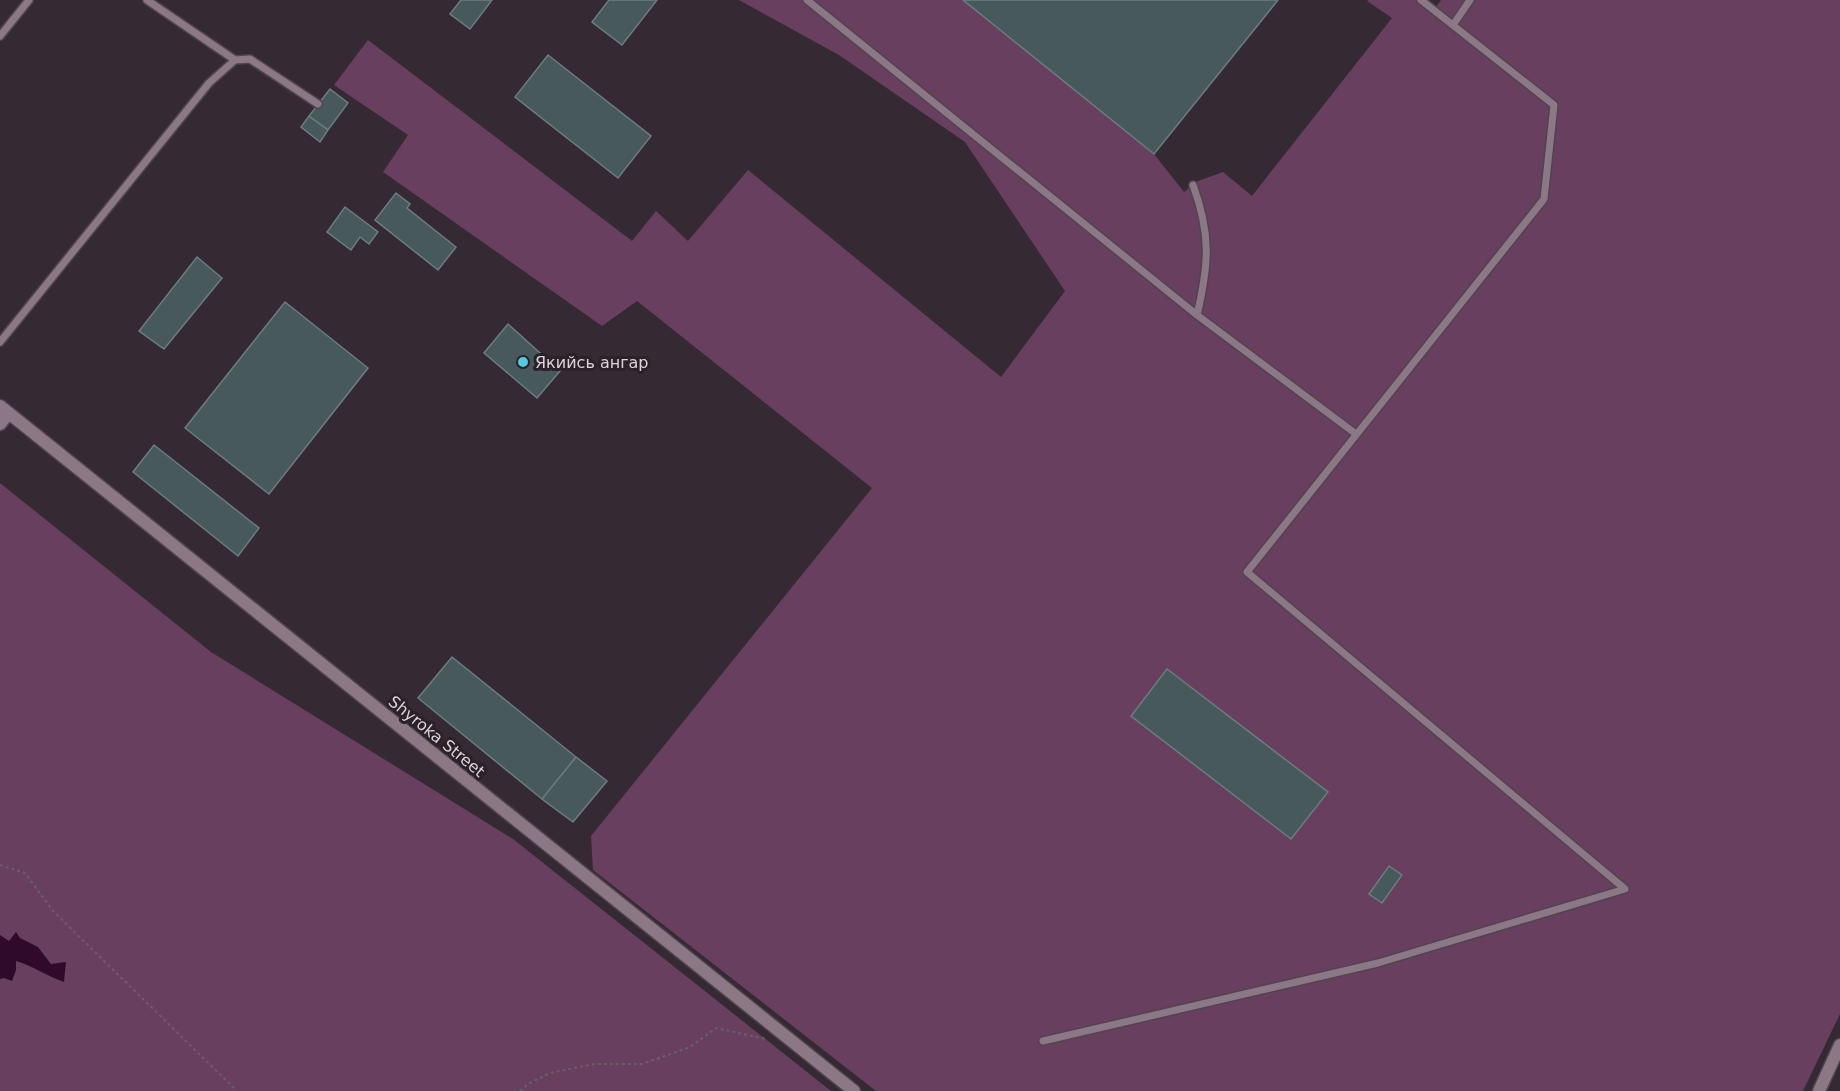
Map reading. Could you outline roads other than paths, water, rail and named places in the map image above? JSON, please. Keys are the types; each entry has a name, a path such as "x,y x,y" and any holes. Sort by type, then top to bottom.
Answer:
{"street":[{"path":"0,424 5,410"},
{"name":"Shyroka Street","path":"5,410 854,1091"},
{"path":"1819,1091 1840,1045"}],"lane":[{"path":"0,36 29,0"},
{"path":"147,0 235,60"},
{"path":"807,0 1197,315 1356,434"},
{"path":"1043,1041 1378,963 1625,889 1247,572 1544,199 1554,105 1421,0"},
{"path":"1453,25 1470,0"},
{"path":"0,342 208,83 235,60 250,59 318,104"},
{"path":"1193,185 1203,215 1208,251 1197,315"}],"place":[{"name":"Якийсь ангар","path":"523,362"}]}
